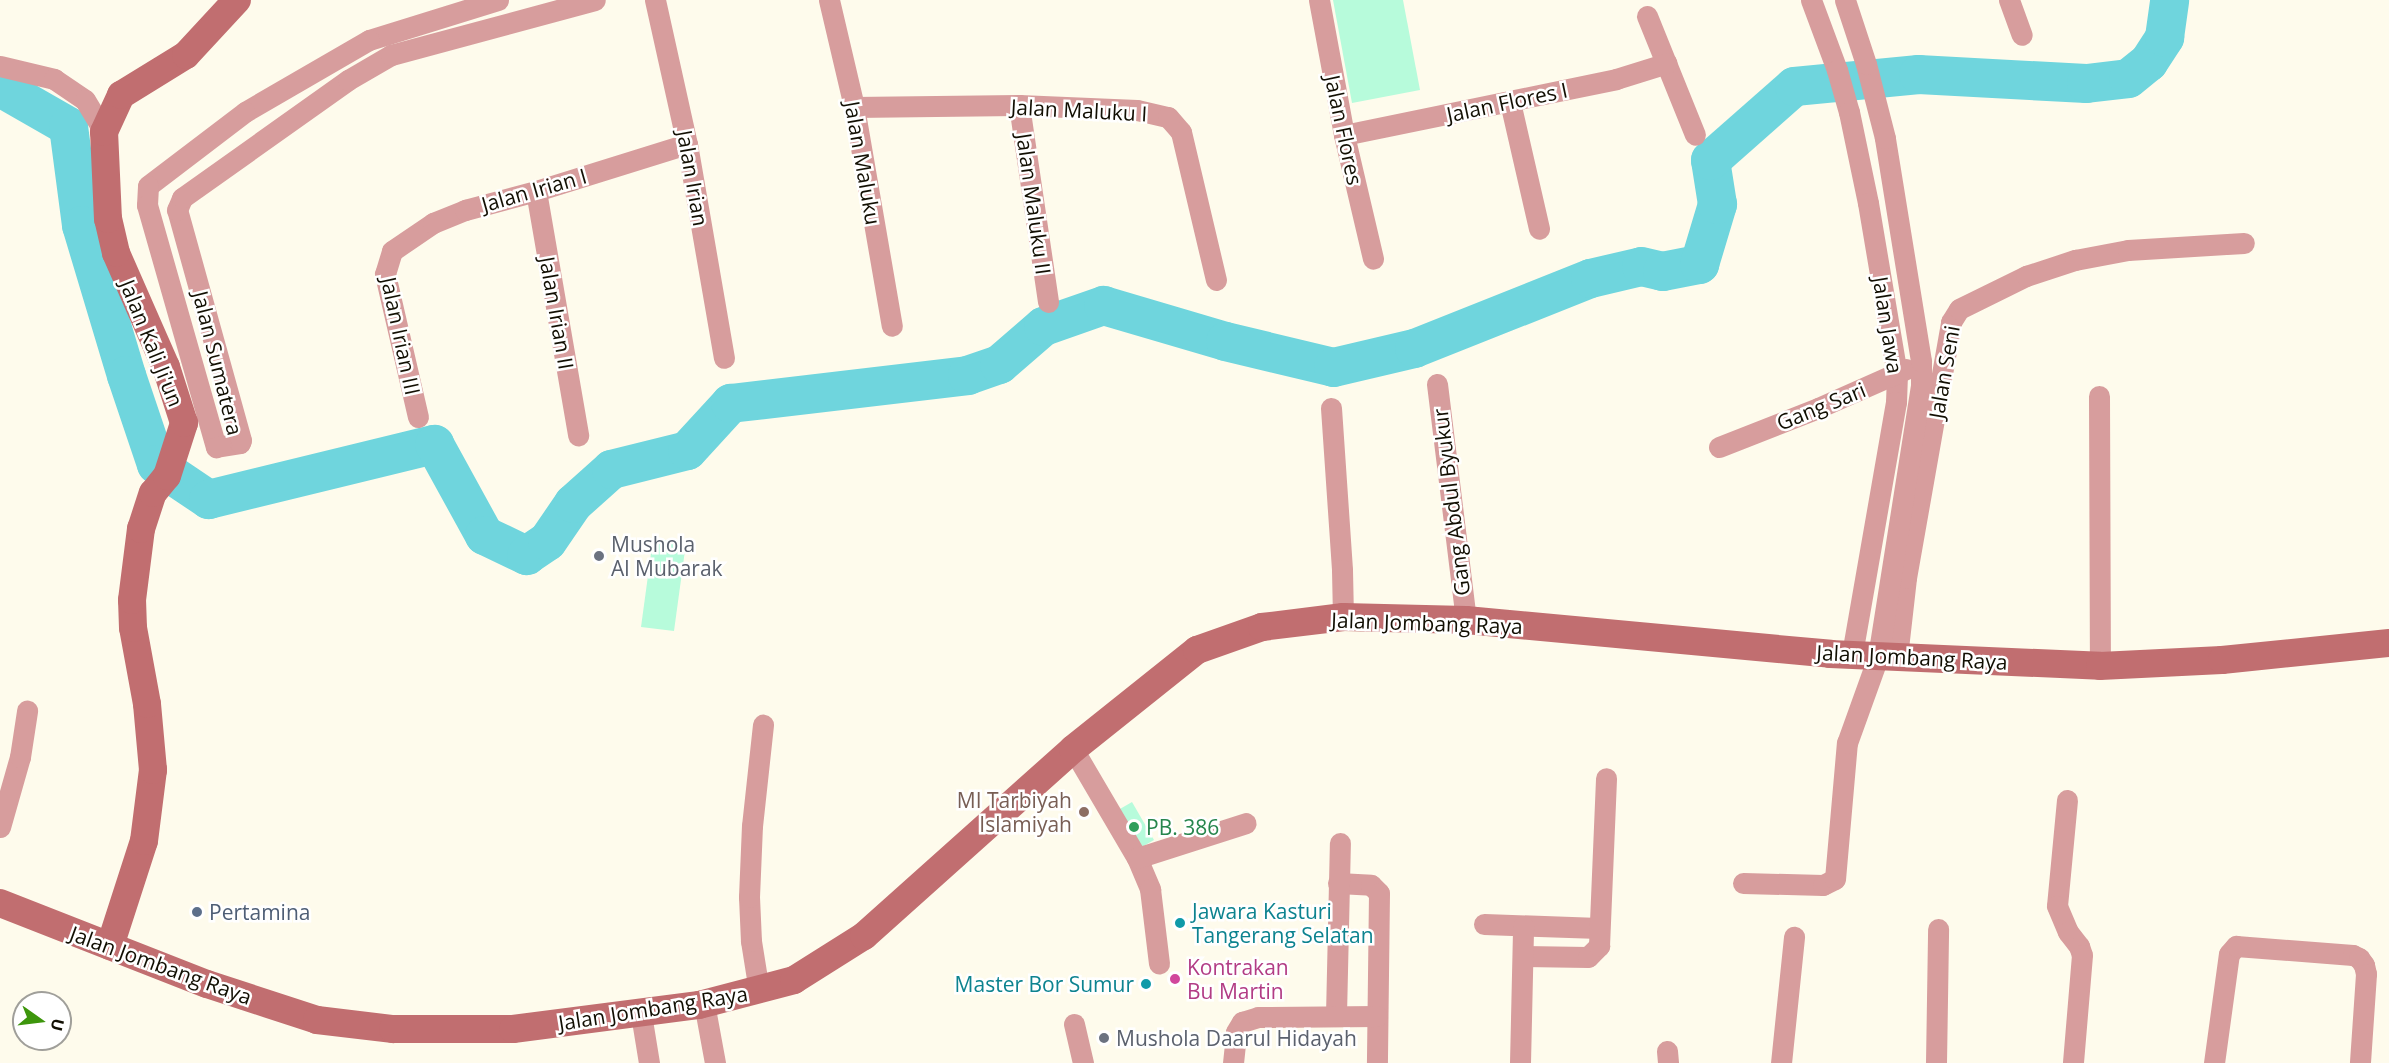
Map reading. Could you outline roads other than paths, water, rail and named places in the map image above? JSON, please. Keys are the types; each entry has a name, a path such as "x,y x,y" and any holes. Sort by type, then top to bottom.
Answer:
{"main road":[{"name":"Jalan Kali Ji'un","path":"110,946 144,841 153,770 132,600 141,529 153,493 167,476 182,436 184,423 166,367 116,253 108,219 104,132 121,95 186,55 237,0"},
{"name":"Jalan Jombang Raya","path":"0,903 207,984 317,1020 393,1029 513,1029 641,1014 759,991 794,980 864,936 1073,749 1197,650 1262,627 1343,617 1466,620 1876,656 2100,666 2222,660 2389,643"}],"street":[{"name":"Jalan Sumatera","path":"498,0 369,40 245,112 148,186 147,205 216,447 240,443 241,440 177,210 182,198 348,80 392,55 595,0"},
{"name":"Jalan Irian","path":"655,0 687,144 724,358"},
{"name":"Jalan Maluku","path":"829,0 854,107 892,326"},
{"name":"Jalan Flores","path":"1319,0 1344,135 1374,259"},
{"name":"Jalan Jawa","path":"1811,0 1837,70 1850,116 1869,203 1897,374 1876,656"},
{"name":"Jalan Jawa","path":"1845,0 1877,105 1921,360 1921,384 1876,656"},
{"path":"2009,0 2022,35"},
{"path":"1647,16 1695,135"},
{"name":"Jalan Flores I","path":"1344,135 1616,80 1667,63"},
{"path":"0,66 54,79 86,100 104,132"},
{"path":"1510,102 1539,229"},
{"name":"Jalan Maluku I","path":"854,107 1019,105 1137,110 1173,120 1181,132 1216,280"},
{"name":"Jalan Maluku II","path":"1019,105 1048,302"},
{"path":"1850,116 1877,105"},
{"name":"Jalan Irian I","path":"390,255 401,243 433,223 465,210 536,191 687,144"},
{"name":"Jalan Irian II","path":"536,191 578,435"},
{"name":"Jalan Seni","path":"1876,656 1906,578 1951,322 1959,309 2026,276 2075,260 2128,250 2244,243"},
{"name":"Jalan Irian III","path":"390,255 385,274 418,417"},
{"name":"Gang Sari","path":"1719,447 1897,374 1921,360"},
{"name":"Gang Abdul Byukur","path":"1437,384 1466,620"},
{"path":"2099,396 2100,666"},
{"path":"1331,408 1343,617"},
{"path":"1743,883 1823,885 1835,879 1847,743 1876,656"},
{"path":"0,828 20,757 27,711"},
{"path":"759,991 751,941 749,897 752,826 763,725"},
{"path":"1073,749 1137,858 1150,889 1159,963"},
{"path":"1523,956 1588,957 1599,946 1606,778"},
{"path":"2067,800 2057,906 2060,917 2079,946 2082,955 2073,1063"},
{"path":"1137,858 1246,823"},
{"path":"1336,1016 1340,843"},
{"path":"1338,883 1371,885 1379,893 1377,1063"},
{"path":"1484,924 1599,928"},
{"path":"1520,1063 1523,926"},
{"path":"1936,1063 1938,928"},
{"path":"1781,1063 1794,937"},
{"path":"2214,1063 2231,948 2236,946 2353,955 2364,965 2366,974 2360,1063"},
{"path":"704,1003 715,1063"},
{"path":"641,1014 649,1063"},
{"path":"1233,1063 1236,1032 1242,1022 1258,1017 1377,1016"},
{"path":"1074,1024 1083,1063"}],"waterway":[{"path":"0,87 68,126 81,225 126,375 156,464 208,499 434,444 484,535 526,555 547,541 573,503 611,469 687,450 730,403 967,375 999,364 1043,326 1103,305 1225,341 1333,367 1414,348 1590,278 1641,266 1662,271 1699,264 1717,204 1710,160 1794,86 1918,74 2086,83 2128,78 2148,62 2164,37 2169,0"}],"place":[{"name":"Mushola Al Mubarak","path":"599,556"},
{"name":"MI Tarbiyah Islamiyah","path":"1084,812"},
{"name":"PB. 386","path":"1134,827"},
{"name":"Pertamina","path":"197,912"},
{"name":"Jawara Kasturi Tangerang Selatan","path":"1180,923"},
{"name":"Kontrakan Bu Martin","path":"1175,979"},
{"name":"Master Bor Sumur","path":"1146,984"},
{"name":"Mushola Daarul Hidayah","path":"1104,1038"}]}
